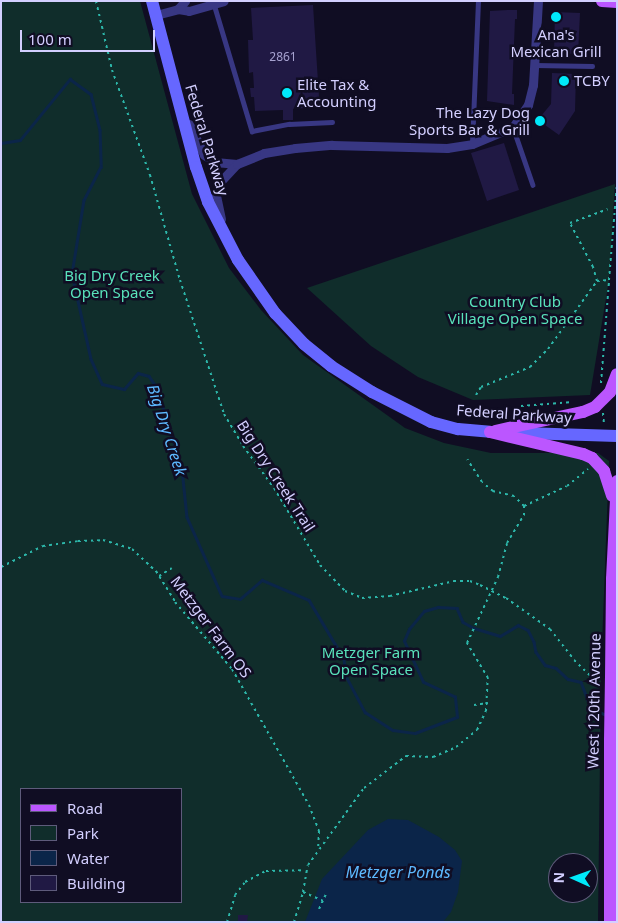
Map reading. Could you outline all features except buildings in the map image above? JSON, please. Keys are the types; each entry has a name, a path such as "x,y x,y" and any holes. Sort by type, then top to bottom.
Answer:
{"main road":[{"name":"Federal Parkway","path":"152,1 179,105 208,202 238,260 275,313 304,344 331,366 372,392 431,422 458,429 490,432 617,436"},
{"path":"602,1 617,2"},
{"path":"490,432 589,410 598,405 610,392 617,374"},
{"path":"490,432 583,454 592,458 604,471 612,492 614,509"},
{"name":"West 120th Avenue","path":"610,922 610,740 608,684 614,509 617,481"}],"street":[{"path":"178,9 185,1"},
{"path":"156,15 178,9 189,12 224,1"},
{"path":"227,241 216,195 220,182 237,164 264,153 332,145 433,150 472,144 513,127 528,104 533,85 538,1"},
{"path":"179,105 204,155 215,162 237,164"}],"lane":[{"path":"472,144 478,1"},
{"path":"214,4 252,131 289,124 332,122"},
{"path":"534,65 592,66"},
{"path":"513,127 533,185"}],"path":[{"name":"Big Dry Creek Trail","path":"96,1 112,70 150,175 180,280 224,414 243,446 283,503 312,554 345,592 362,598 390,596 460,581 470,581 491,590 506,598 550,629 574,660 608,684"},
{"path":"601,386 617,182"},
{"path":"597,281 593,267 570,223 608,210"},
{"path":"476,395 481,387 530,367 548,349 597,281 609,280"},
{"path":"521,406 574,402"},
{"path":"294,922 303,892 306,870 318,848 364,788 406,756 433,757 456,747 477,730 488,703 488,678 467,647 469,637 498,577 507,544 524,515 524,506 514,496 493,491 482,482 467,459"},
{"path":"524,506 567,486 590,467"},
{"name":"Metzger Farm OS","path":"1,567 43,546 78,541 102,540 132,549 159,576 175,602 232,669 309,805 319,831 318,848"},
{"path":"159,576 172,568"},
{"path":"474,705 488,703"},
{"path":"227,922 235,895 245,882 266,871 306,870"},
{"path":"303,892 323,901"},
{"path":"319,909 326,894"}],"green space":[{"name":"Metzger Farm Open Space","path":"1,1 140,1 192,194 229,268 261,310 303,355 405,428 444,443 491,453 598,453 609,461 601,672 598,922 1,922"},
{"name":"Country Club Village Open Space","path":"615,184 609,280 590,395 473,400 418,377 371,346 307,288"}],"water":[{"name":"Metzger Ponds","path":"388,819 408,820 439,837 455,850 462,861 458,892 451,912 443,922 305,922 322,879 368,830"}],"waterway":[{"name":"Big Dry Creek","path":"1,143 20,140 70,79 91,94 100,130 101,167 84,200 72,274 91,359 102,384 124,389 138,373 149,376 157,388 182,469 187,517 222,596 240,599 262,580 309,600 344,659 346,676 365,712 393,730 415,733 457,717 455,697 423,682 404,641 409,629 424,611 438,607 457,608 463,622 474,628 500,636 518,625 528,630 534,642 536,652 545,665 556,668 568,679 581,682 591,708 606,715"}],"place":[{"name":"Ana's Mexican Grill","path":"556,17"},
{"name":"TCBY","path":"564,81"},
{"name":"Elite Tax & Accounting","path":"287,93"},
{"name":"The Lazy Dog Sports Bar & Grill","path":"540,121"}],"park label":[{"name":"Big Dry Creek Open Space","path":"112,284"}]}
